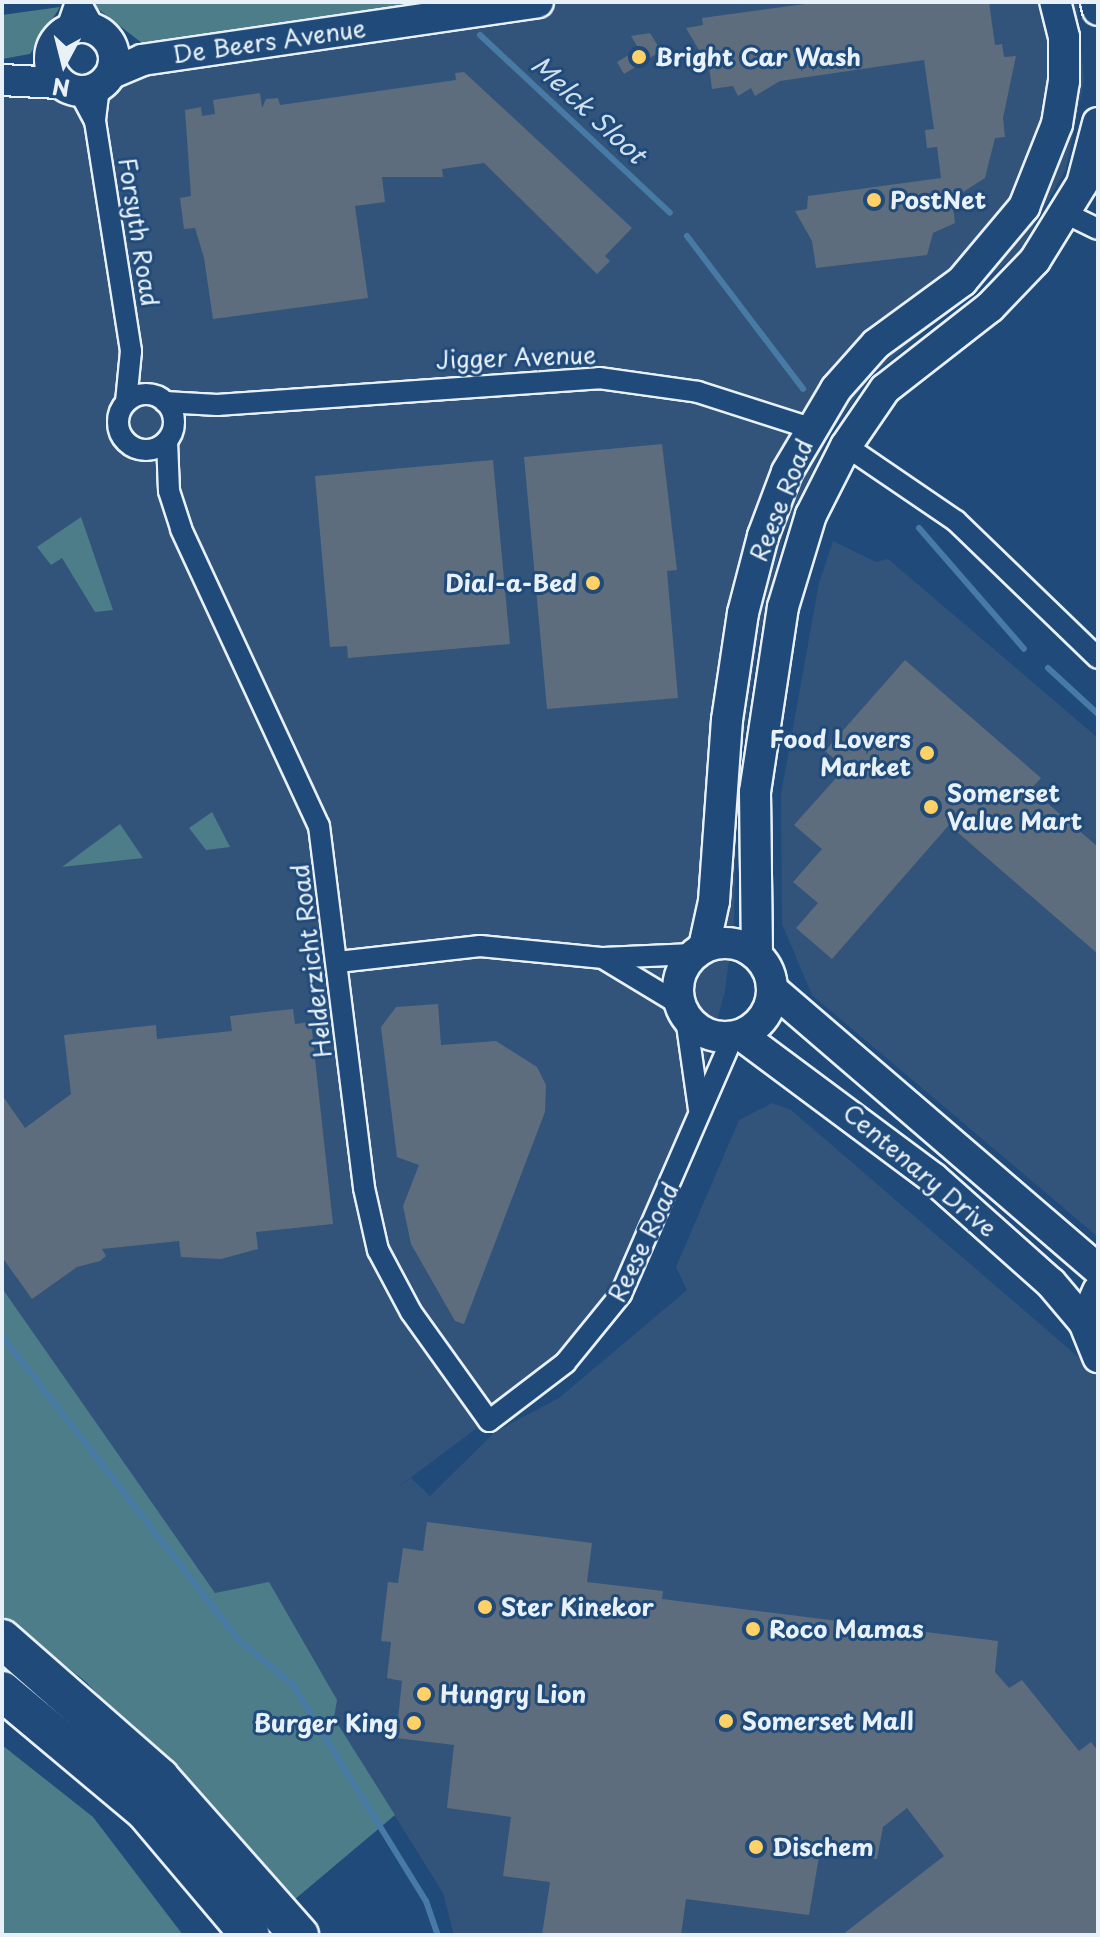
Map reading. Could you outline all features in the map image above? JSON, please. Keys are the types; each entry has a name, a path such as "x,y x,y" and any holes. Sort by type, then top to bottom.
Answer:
{"highway":[{"path":"2,1639 160,1778 299,1935"},
{"path":"2,1691 146,1812 250,1935"}],"street":[{"name":"Forsyth Road","path":"78,2 91,62 95,121 131,351 126,402"},
{"name":"De Beers Avenue","path":"8,79 91,62 538,2"},
{"name":"Reese Road","path":"698,951 714,901 719,779 743,613 763,536 810,428 868,351 962,281 1024,207 1048,151 1064,81 1064,37 1055,2"},
{"path":"1096,2 1098,10"},
{"name":"Reese Road","path":"757,955 752,837 775,648 802,541 846,446 894,380 990,307 1035,260 1067,214 1098,123"},
{"path":"1067,214 1098,229"},
{"name":"Forsyth Road","path":"131,351 159,398"},
{"name":"Jigger Avenue","path":"159,398 217,405 599,378 698,392 810,428"},
{"path":"159,398 170,433 143,450 120,431 126,402 159,398"},
{"name":"Jigger Avenue","path":"170,433 217,405"},
{"name":"Helderzicht Road","path":"169,491 170,433"},
{"path":"846,446 956,521 1098,658"},
{"name":"Helderzicht Road","path":"143,450 169,491 200,575 309,797 326,860 364,1188 378,1250 411,1312 489,1421"},
{"path":"338,962 480,946 603,958 698,951 732,943 757,955 772,989 761,1020 737,1036 707,1034 683,1011 603,958"},
{"path":"698,951 679,977 699,1109"},
{"name":"Centenary Drive","path":"772,989 1098,1269"},
{"name":"Reese Road","path":"489,1421 565,1363 621,1294 699,1109 737,1036"},
{"name":"Centenary Drive","path":"737,1036 933,1178 1051,1283 1084,1322 1098,1357"},
{"path":"1084,1322 1098,1291"}],"shaded area":[{"path":"564,2 1077,2 1084,80 1066,169 1019,252 871,376 828,436 784,534 757,647 737,786 734,920 725,991 678,1165 633,1270 564,1363 394,1490 411,1478 430,1496 495,1432 559,1398 687,1290 676,1267 739,1120 772,1103 791,1110 1098,1374 1098,1935 454,1935 443,1893 334,1718 208,1585 2,1288 2,83"},
{"path":"833,541 876,562 888,559 1098,738 1098,1237 812,995 782,924 781,794 819,583"}],"green space":[{"path":"89,2 461,2 147,47"},
{"path":"60,7 30,54 2,59 2,15"},
{"path":"81,517 113,610 95,612 62,558 51,565 37,547"},
{"path":"212,812 230,847 206,850 189,828"},
{"path":"120,824 143,858 62,867"},
{"path":"2,1288 215,1593 269,1582 337,1700 334,1718 395,1815 294,1900 86,1682 2,1615"},
{"path":"2,1745 93,1817 183,1935 2,1935"}],"building":[{"path":"820,2 989,2 995,45 1002,44 1004,57 1016,56 1003,118 1005,137 995,138 985,178 952,199 955,223 933,233 927,255 816,268 812,241 795,211 807,209 808,196 941,178 937,147 927,148 925,130 934,129 924,60 780,81 755,96 751,88 738,96 733,86 712,89 709,67 686,28 703,25 702,18"},
{"name":"Bright Car Wash","path":"650,33 661,51 624,74 617,62 639,49 631,36"},
{"path":"464,72 632,228 605,256 610,261 597,274 484,163 442,169 443,177 382,177 385,202 355,206 368,298 213,319 204,258 195,228 184,229 180,198 191,196 185,110 201,107 202,116 215,114 213,100 260,93 262,108 266,99 278,98 280,105 456,80 455,73"},
{"path":"662,444 677,570 667,571 678,698 547,709 524,457"},
{"path":"493,460 510,644 348,658 347,646 330,647 315,476"},
{"name":"Somerset Value Mart","path":"905,660 1041,778 1031,789 1098,847 1098,954 949,825 832,959 796,928 818,903 793,882 822,849 794,825 845,768 825,751"},
{"path":"438,1004 441,1045 496,1041 537,1067 546,1085 545,1112 464,1324 455,1321 411,1244 403,1206 419,1165 397,1157 381,1027 396,1007"},
{"path":"293,1009 295,1024 311,1022 333,1224 256,1232 258,1249 221,1259 181,1257 179,1241 102,1249 106,1256 100,1261 77,1267 32,1299 2,1257 2,1095 25,1128 71,1094 64,1035 156,1025 157,1039 232,1031 230,1016"},
{"name":"Somerset Mall","path":"427,1522 592,1543 587,1582 663,1591 662,1599 998,1641 995,1672 1009,1688 1022,1680 1079,1751 1091,1742 1098,1751 1098,1935 842,1935 944,1856 907,1808 883,1827 877,1859 820,1851 809,1915 686,1899 681,1935 542,1935 550,1882 503,1876 511,1817 447,1808 454,1745 396,1738 402,1681 387,1678 391,1642 381,1641 388,1582 398,1583 403,1548 423,1551"}],"waterway":[{"name":"Melck Sloot","path":"480,35 670,213"},
{"name":"Melck Sloot","path":"687,236 803,389"},
{"name":"Melck Sloot","path":"919,528 1024,649"},
{"name":"Melck Sloot","path":"1048,668 1098,714"},
{"path":"2,1336 239,1640 293,1685 426,1901 438,1935"}],"place":[{"name":"Bright Car Wash","path":"639,57"},
{"name":"PostNet","path":"874,200"},
{"name":"Dial-a-Bed","path":"593,583"},
{"name":"Food Lovers Market","path":"927,753"},
{"name":"Somerset Value Mart","path":"931,807"},
{"name":"Ster Kinekor","path":"485,1607"},
{"name":"Roco Mamas","path":"753,1629"},
{"name":"Hungry Lion","path":"424,1694"},
{"name":"Somerset Mall","path":"726,1721"},
{"name":"Burger King","path":"414,1723"},
{"name":"Dischem","path":"756,1847"}]}
